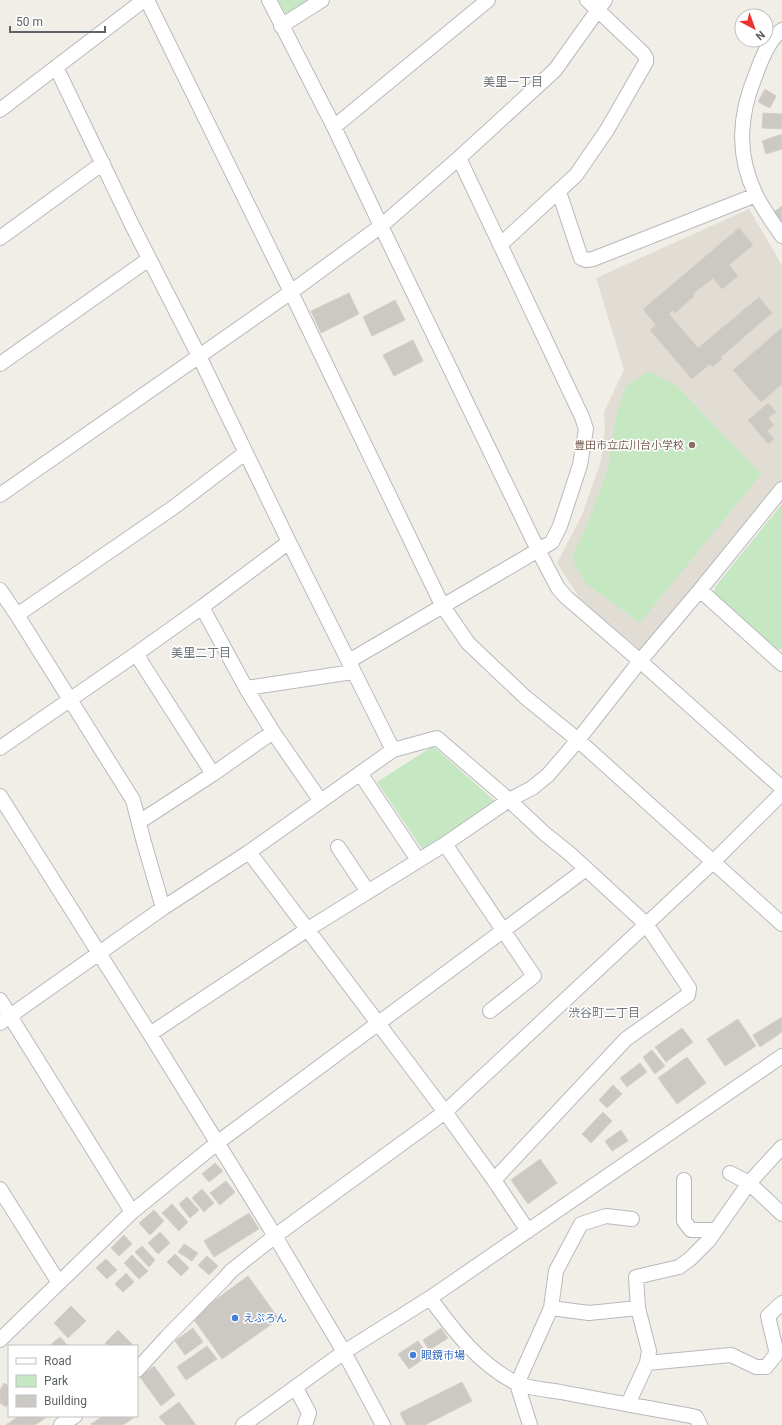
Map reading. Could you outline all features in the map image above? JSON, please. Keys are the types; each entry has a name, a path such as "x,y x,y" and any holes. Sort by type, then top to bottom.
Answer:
{"street":[{"path":"0,110 144,0"},
{"path":"147,0 291,292 442,606 468,643 525,697 578,740 782,924"},
{"path":"269,0 334,127 538,550 558,588 782,788"},
{"path":"282,26 322,0"},
{"path":"334,127 488,0"},
{"path":"500,245 576,175 607,130 646,62 646,58 643,53 602,5 587,0"},
{"path":"0,495 291,292 381,226 459,158 555,70 602,5"},
{"path":"782,30 777,34 759,65 746,102 741,134 744,162 756,195 782,236"},
{"path":"56,67 149,259 199,356 245,454 393,750"},
{"path":"246,688 351,666 442,606 552,542 560,526 580,465 586,429 582,417 459,158"},
{"path":"0,238 103,163"},
{"path":"559,192 581,258 586,260 592,260 756,195"},
{"path":"0,364 149,259"},
{"path":"17,615 174,507 245,454"},
{"path":"150,1034 308,929 445,844 509,800 532,788 548,775 782,489"},
{"path":"0,748 202,607 289,542"},
{"path":"0,590 133,800 163,908"},
{"path":"700,590 782,664"},
{"path":"202,607 246,688 273,732 320,800"},
{"path":"136,654 213,774"},
{"path":"139,822 213,774 273,732"},
{"path":"5,1020 98,953 163,908 249,852 320,800 393,750 437,738 509,800 646,924 690,988 688,995 626,1039 494,1180"},
{"path":"360,773 418,860"},
{"path":"138,1369 167,1336 231,1271 274,1236 445,1112 712,862 782,793"},
{"path":"0,796 150,1034 274,1236 344,1352 383,1425"},
{"path":"445,844 534,976 490,1011"},
{"path":"338,847 368,892"},
{"path":"249,852 445,1112 494,1180 528,1231"},
{"path":"0,1340 132,1212 217,1143 586,869"},
{"path":"0,1000 5,1020 132,1212"},
{"path":"243,1425 344,1352 430,1298 782,1056"},
{"path":"628,1404 647,1363 649,1351 638,1308 636,1277 679,1267 701,1249 749,1183 782,1147"},
{"path":"730,1173 749,1183 782,1214"},
{"path":"684,1180 684,1220 686,1225 691,1230 715,1230"},
{"path":"0,1188 59,1283"},
{"path":"530,1425 518,1384 551,1308 556,1271 581,1224 606,1216 632,1219"},
{"path":"430,1298 456,1333 473,1352 501,1374 518,1384 696,1417 700,1425"},
{"path":"647,1363 730,1355 756,1367 766,1367 775,1356 776,1350 768,1316 782,1303"},
{"path":"551,1308 589,1313 638,1308"},
{"path":"296,1388 309,1413 305,1425"},
{"path":"61,1425 73,1417"}],"shaded area":[{"name":"豊田市立広川台小学校","path":"749,209 782,265 782,481 641,651 580,599 557,563 582,515 601,461 605,429 604,412 624,370 596,278"}],"green space":[{"path":"278,0 308,0 286,14"},
{"path":"649,371 677,386 761,474 640,623 585,583 572,558 589,520 608,468 616,416 626,386"},
{"path":"782,504 782,649 776,650 714,594 715,587"},
{"path":"433,746 496,802 423,850 377,782"}],"building":[{"path":"765,89 776,96 770,108 758,102"},
{"path":"763,113 782,114 782,129 762,128"},
{"path":"782,134 782,149 766,154 762,141"},
{"path":"782,206 782,223 774,212"},
{"path":"739,228 753,245 729,265 738,276 722,289 713,278 693,294 694,296 675,313 673,310 669,314 698,348 759,297 772,313 721,357 722,359 713,367 710,364 692,379 650,330 656,325 643,309"},
{"path":"349,293 359,314 321,333 311,311"},
{"path":"395,300 405,320 372,336 363,317"},
{"path":"782,328 782,384 761,402 733,370"},
{"path":"413,340 423,361 394,376 383,355"},
{"path":"768,403 776,412 768,418 774,425 767,431 774,439 768,444 748,420"},
{"path":"782,1017 782,1032 760,1047 753,1035"},
{"path":"738,1019 756,1046 725,1066 707,1039"},
{"path":"682,1028 693,1042 666,1062 655,1047"},
{"path":"652,1050 665,1066 655,1074 643,1057"},
{"path":"687,1057 706,1083 677,1104 658,1078"},
{"path":"640,1063 647,1072 627,1087 620,1078"},
{"path":"613,1085 622,1094 607,1108 599,1100"},
{"path":"603,1112 612,1121 591,1143 582,1134"},
{"path":"621,1130 628,1141 612,1151 605,1141"},
{"path":"540,1159 557,1183 528,1204 511,1180"},
{"path":"215,1163 223,1171 209,1182 202,1174"},
{"path":"226,1181 235,1192 220,1205 210,1193"},
{"path":"202,1189 214,1203 204,1212 192,1198"},
{"path":"187,1197 199,1210 190,1218 179,1204"},
{"path":"172,1204 188,1222 179,1231 162,1213"},
{"path":"154,1210 164,1221 150,1235 139,1223"},
{"path":"249,1213 259,1229 214,1257 204,1241"},
{"path":"160,1232 170,1243 158,1254 148,1243"},
{"path":"124,1235 132,1244 119,1256 111,1248"},
{"path":"184,1244 198,1253 192,1261 178,1252"},
{"path":"142,1246 155,1260 149,1267 135,1252"},
{"path":"175,1254 189,1268 181,1276 167,1262"},
{"path":"132,1255 148,1271 139,1279 124,1263"},
{"path":"207,1256 218,1266 209,1275 198,1265"},
{"path":"106,1259 117,1270 107,1279 96,1268"},
{"path":"126,1273 134,1282 123,1292 115,1284"},
{"name":"えぷろん","path":"248,1276 279,1319 222,1359 192,1317"},
{"path":"71,1306 86,1321 68,1338 54,1323"},
{"path":"193,1328 203,1342 185,1355 175,1341"},
{"path":"441,1328 448,1338 429,1350 423,1340"},
{"path":"118,1330 133,1345 107,1345 105,1343"},
{"path":"60,1337 67,1345 50,1345"},
{"name":"眼鏡市場","path":"418,1341 428,1356 409,1369 398,1354"},
{"path":"207,1346 217,1359 186,1380 177,1367"},
{"path":"154,1366 175,1395 161,1406 140,1377"},
{"path":"462,1382 472,1401 425,1425 406,1425 400,1413"},
{"path":"4,1383 8,1385 8,1404 6,1407 0,1403 0,1390"},
{"path":"179,1402 196,1425 166,1425 159,1417"},
{"path":"18,1417 47,1417 35,1425 6,1425"},
{"path":"102,1417 135,1417 123,1425 91,1424"}],"place":[{"name":"豊田市立広川台小学校","path":"692,445"},
{"name":"えぷろん","path":"235,1318"},
{"name":"眼鏡市場","path":"413,1355"}],"district":[{"name":"美里一丁目","path":"513,82"},
{"name":"美里二丁目","path":"201,653"},
{"name":"渋谷町二丁目","path":"604,1013"}]}
